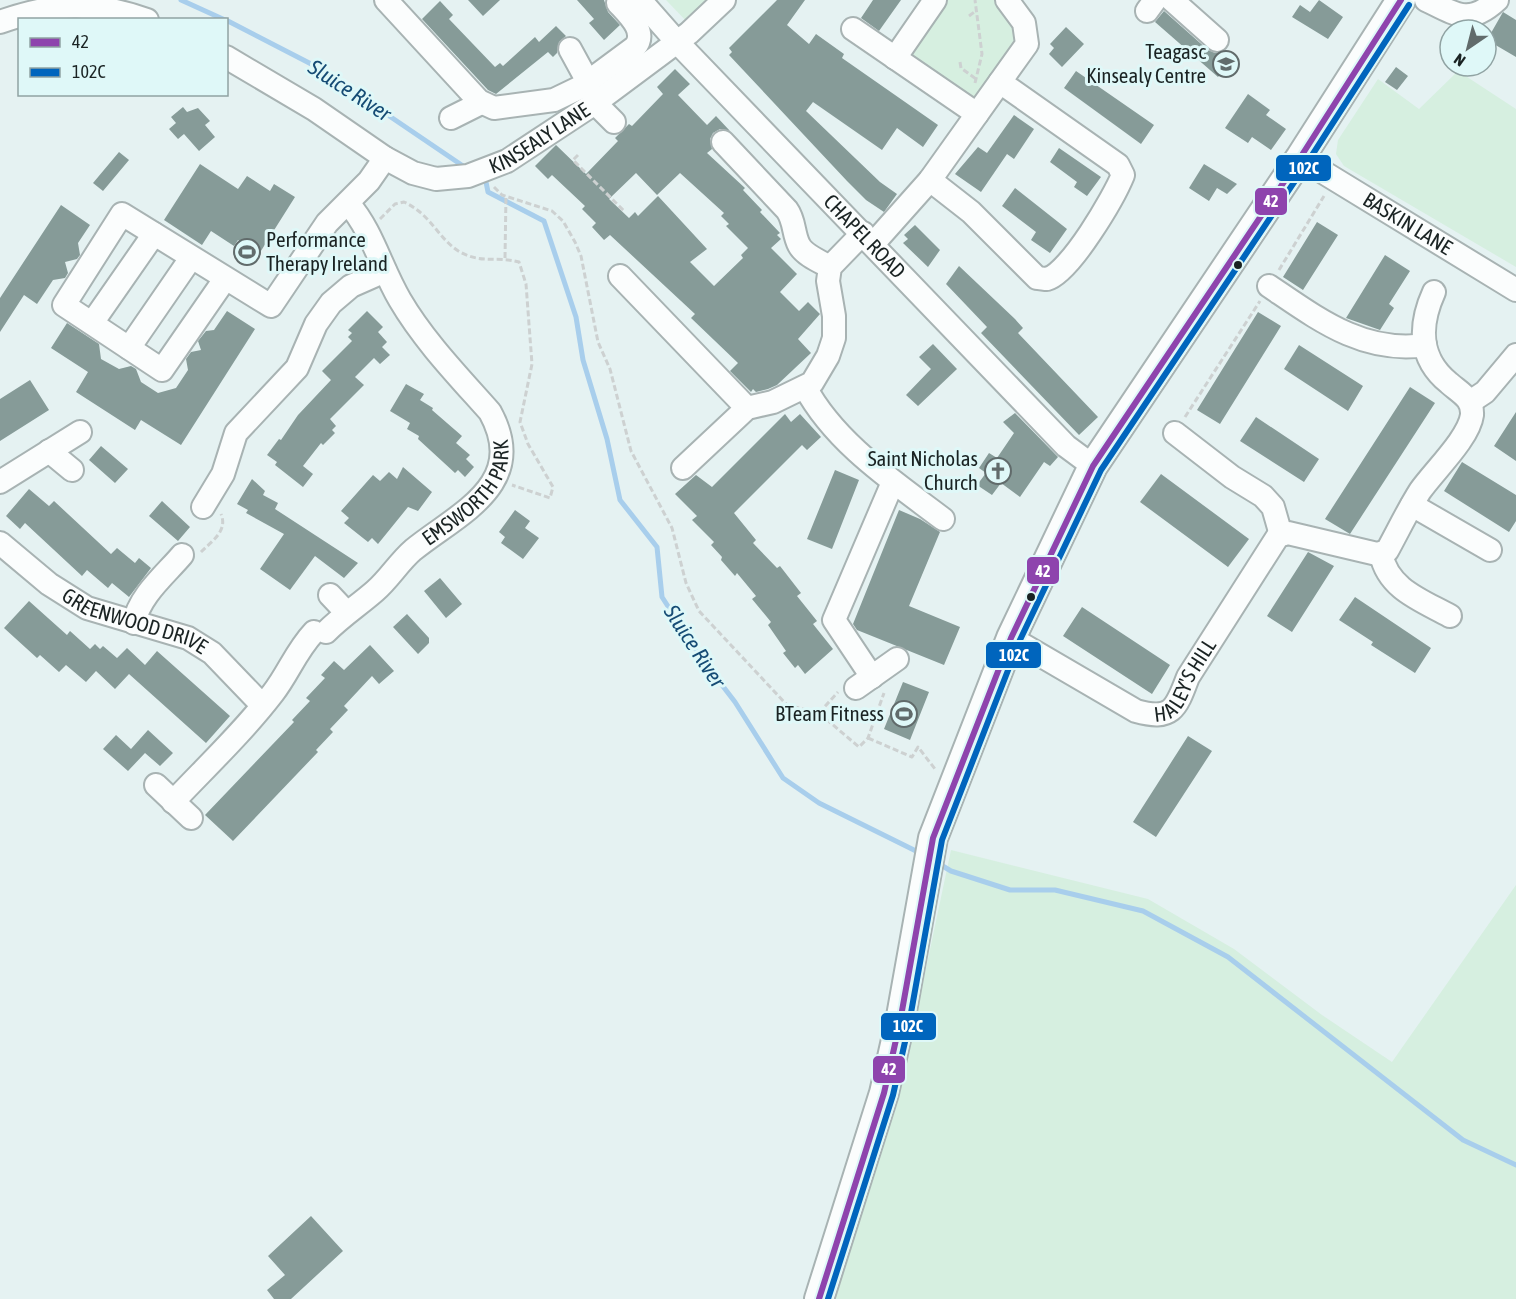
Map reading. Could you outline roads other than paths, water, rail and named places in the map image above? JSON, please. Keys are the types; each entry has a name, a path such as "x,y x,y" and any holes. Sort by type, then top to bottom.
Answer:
{"main road":[{"path":"819,1299 884,1093 933,838 1011,638 1093,466 1300,158 1401,0"}],"street":[{"name":"KINSEALY LANE","path":"228,58 314,109 386,158 413,173 436,179 468,176 507,161 592,93 677,42 724,0"},
{"path":"895,58 935,0"},
{"path":"683,468 747,408 774,402 805,387 822,369 834,338 834,316 828,281 830,267 868,239 930,180 972,111 1000,82 1027,44 1024,22 1007,0"},
{"path":"1172,0 1217,40"},
{"path":"1426,0 1447,12 1468,16 1479,14 1497,0"},
{"name":"CHAPEL ROAD","path":"629,1 677,42 1066,446 1093,466"},
{"path":"397,4 481,103 494,108 592,93 639,43 639,30 629,1"},
{"path":"32,16 88,3 141,18"},
{"path":"0,22 18,19"},
{"path":"853,28 972,111"},
{"path":"570,49 592,93 614,122"},
{"path":"930,180 978,219 1028,272 1037,278 1048,279 1076,251 1123,175 1118,165 1000,82"},
{"path":"451,118 481,103"},
{"path":"723,142 793,218 801,249 830,267"},
{"path":"225,279 162,370 64,304 122,214 271,306 327,223 369,181 386,158"},
{"name":"BASKIN LANE","path":"1300,158 1516,290"},
{"name":"EMSWORTH PARK","path":"173,802 252,720 274,693 300,646 375,591 413,550 472,508 494,478 501,447 498,426 490,412 418,328 385,271 366,227 348,203"},
{"path":"92,323 154,234"},
{"path":"129,348 192,258"},
{"path":"203,507 223,474 236,433 297,368 316,324 331,303 351,286 385,271"},
{"path":"620,276 747,408"},
{"path":"1269,286 1316,318 1353,338 1404,348 1425,345"},
{"path":"1175,434 1232,477 1263,496 1274,507 1281,535 1310,537 1381,554 1387,551 1412,505 1432,474 1461,438 1472,417 1470,402 1435,369 1425,345 1424,314 1434,292"},
{"path":"1470,402 1485,392 1516,355"},
{"path":"805,387 820,414 830,425 893,482 943,519"},
{"path":"0,482 80,432"},
{"path":"49,451 72,470"},
{"path":"893,482 834,620 835,627 872,684 897,659"},
{"path":"1412,505 1490,550"},
{"name":"HALEY'S HILL","path":"1011,638 1136,711 1156,717 1168,713 1180,699 1188,677 1253,572 1281,535"},
{"name":"GREENWOOD DRIVE","path":"0,543 49,584 87,608 134,623 154,626 188,638 212,653 262,705"},
{"path":"1381,554 1389,577 1397,585 1450,616"},
{"path":"134,623 136,611 143,600 182,555"},
{"path":"330,595 346,612"},
{"path":"156,785 191,818"}],"waterway":[{"name":"Sluice River","path":"181,0 221,18"},
{"name":"Sluice River","path":"228,21 317,67 466,168"},
{"name":"Sluice River","path":"486,182 488,192 544,221 576,317 583,360 607,439 620,500 657,547 662,597 702,659 735,702 783,778 819,803 920,853"},
{"path":"936,862 951,871 1010,890 1055,890 1143,911 1228,957 1463,1140 1516,1165"}],"place":[{"name":"Teagasc Kinsealy Centre","path":"1226,64"},
{"name":"Performance Therapy Ireland","path":"247,252"},
{"name":"Saint Nicholas Church","path":"998,471"},
{"name":"BTeam Fitness","path":"904,714"}]}
